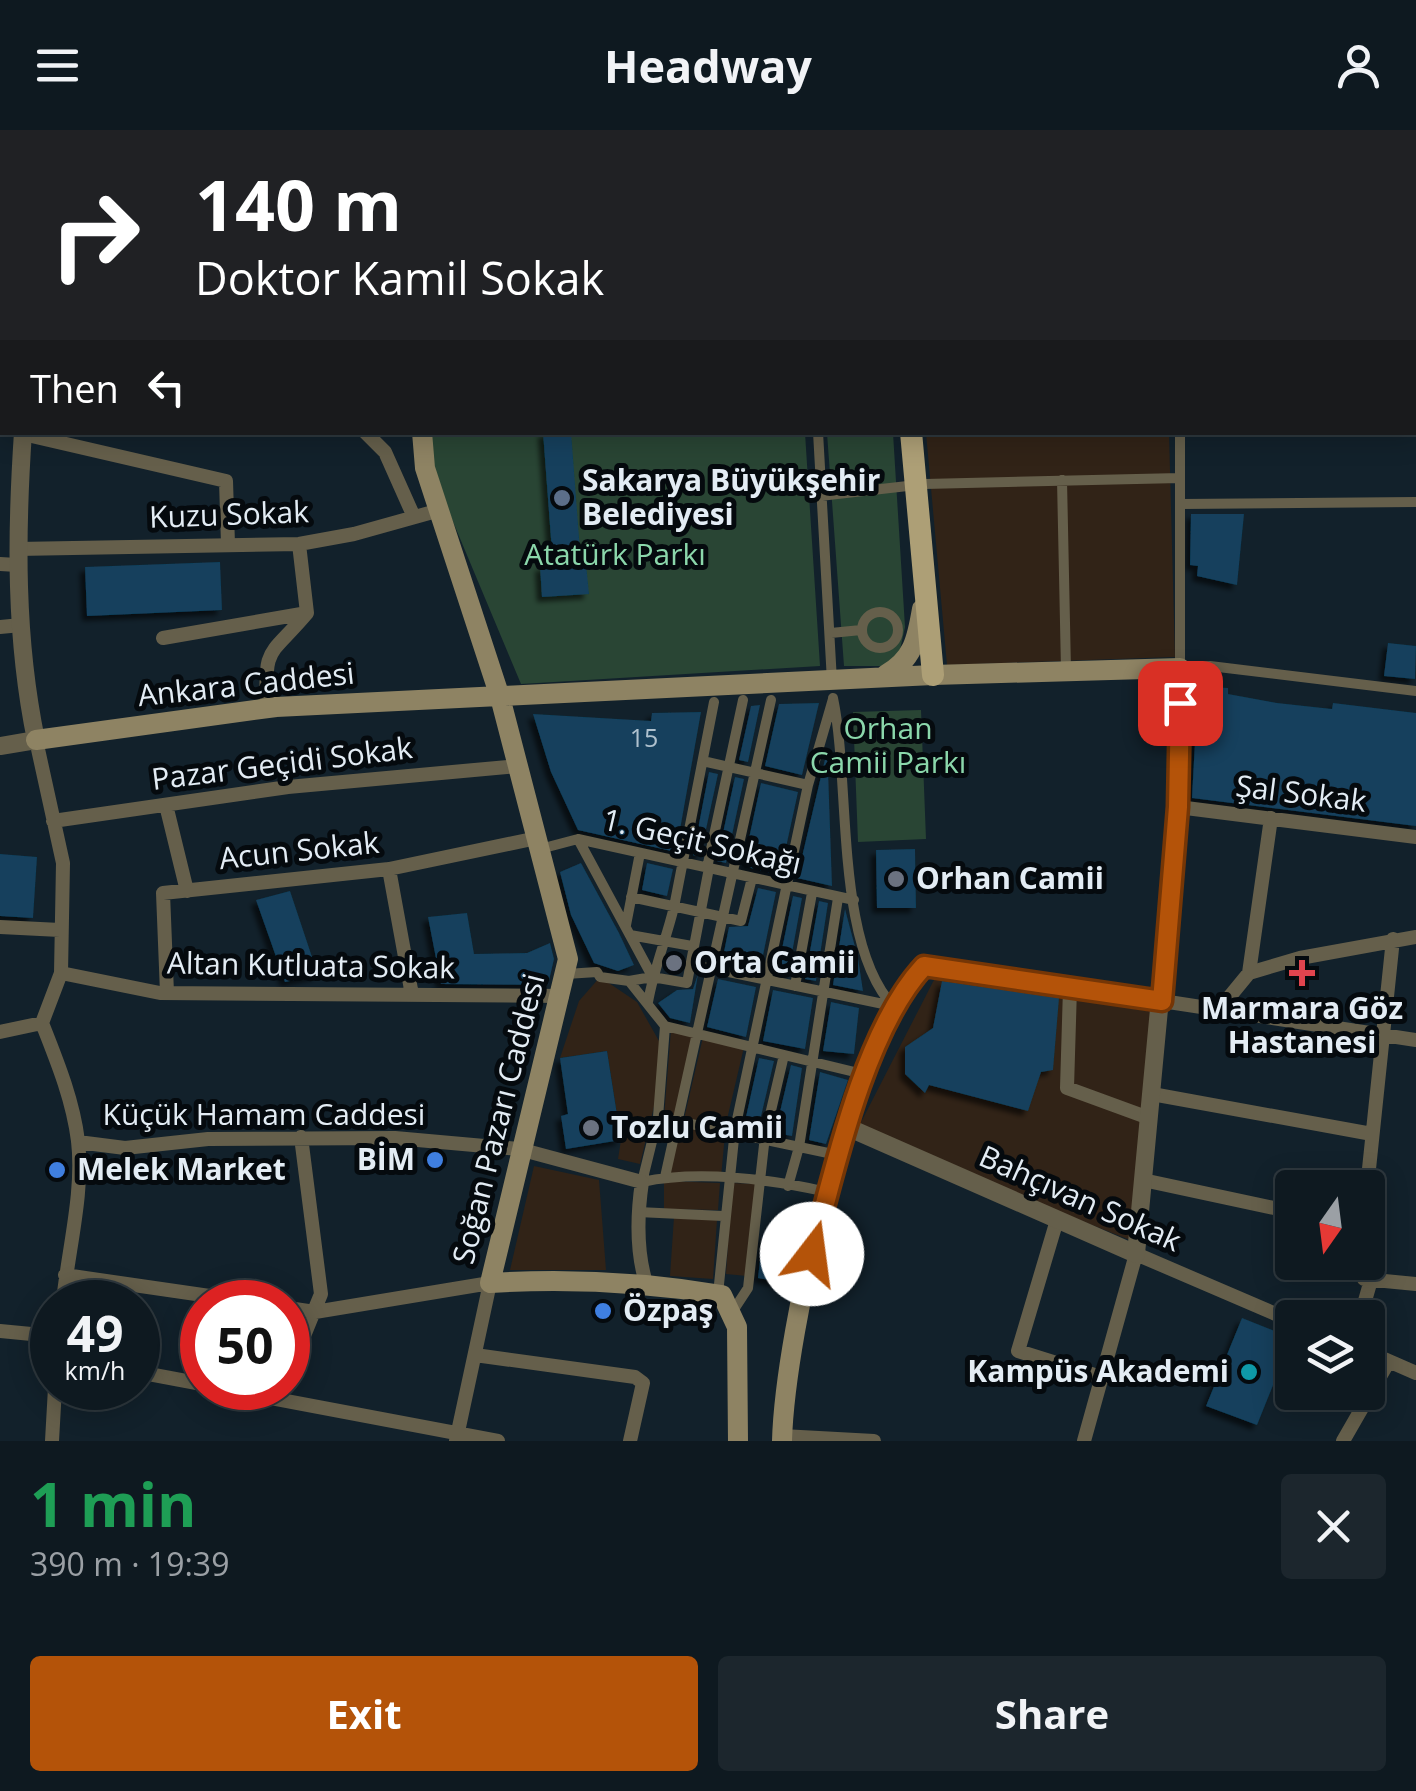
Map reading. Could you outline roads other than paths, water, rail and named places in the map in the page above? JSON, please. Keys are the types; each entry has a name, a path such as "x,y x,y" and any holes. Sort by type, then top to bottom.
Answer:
{"main road":[{"name":"Soğan Pazarı Caddesi","path":"422,435 424,468 500,697 568,959 490,1283"},
{"path":"910,435 933,675"},
{"path":"878,678 905,662 916,643 924,599"},
{"path":"1178,807 1180,668"},
{"name":"Ankara Caddesi","path":"36,740 267,708 500,697 833,690 878,678 1180,668"},
{"path":"782,1436 798,1321 836,1161 894,1007 924,966"},
{"path":"490,1283 646,1283 718,1288 737,1327 738,1441"}],"street":[{"path":"23,435 12,559 36,740 63,863 61,973 42,1023 65,1082 78,1142 78,1182 65,1280"},
{"path":"31,435 226,481 228,544"},
{"path":"368,435 385,452 414,518"},
{"path":"818,435 833,690 842,737 854,900 865,959 877,989 894,1007"},
{"path":"1180,435 1180,668 1210,666 1416,691"},
{"path":"820,496 914,486 1180,478"},
{"path":"1062,480 1066,670"},
{"path":"1181,504 1416,502"},
{"name":"Kuzu Sokak","path":"12,559 228,544 298,544 440,510"},
{"path":"298,544 307,613"},
{"path":"163,638 307,613"},
{"path":"267,708 265,661 277,640 307,613"},
{"path":"0,627 21,625"},
{"path":"830,633 861,630"},
{"path":"718,1288 734,1133 808,785 833,690"},
{"path":"566,974 597,972 600,977 629,981 652,977 687,983 743,700"},
{"path":"665,1178 772,700"},
{"path":"648,1003 674,907 714,702"},
{"name":"Ankara Caddesi","path":"0,746 36,740"},
{"path":"706,762 808,785"},
{"name":"Pazar Geçidi Sokak","path":"53,821 288,787 518,766"},
{"path":"166,805 187,890"},
{"path":"1084,1441 1136,1254 1178,807"},
{"name":"Şal Sokak","path":"1178,807 1416,837"},
{"path":"1217,1012 1248,973 1271,818"},
{"path":"578,840 652,977"},
{"name":"1. Geçit Sokağı","path":"539,844 578,840 854,900"},
{"name":"Acun Sokak","path":"167,993 163,893 389,869 539,844"},
{"path":"628,930 640,853"},
{"path":"389,869 412,995"},
{"path":"631,897 741,921 752,878"},
{"path":"796,986 812,893"},
{"path":"788,1186 798,1147 838,898"},
{"path":"0,927 60,930"},
{"path":"628,930 692,946"},
{"path":"1248,973 1416,937"},
{"path":"1369,1170 1393,940"},
{"path":"690,964 894,1007"},
{"path":"924,966 1416,1040"},
{"name":"Altan Kutluata Sokak","path":"61,973 167,993 562,996"},
{"path":"629,981 665,1026 866,1076"},
{"path":"1070,988 1067,1088 1150,1118"},
{"path":"0,1032 42,1023"},
{"path":"646,1283 640,1263 638,1212 658,1117 665,1026"},
{"path":"731,1314 748,1288 764,1139 784,1055"},
{"path":"1152,1094 1372,1134"},
{"path":"658,1117 828,1153 836,1161"},
{"name":"Bahçıvan Sokak","path":"847,1127 1275,1314"},
{"path":"301,1136 321,1294 310,1324"},
{"name":"Küçük Hamam Caddesi","path":"78,1142 125,1148 208,1139 395,1138 520,1149 642,1182"},
{"path":"642,1182 665,1178 727,1180 828,1192"},
{"path":"1143,1180 1275,1208"},
{"path":"638,1212 723,1216"},
{"path":"1057,1220 1018,1351 1104,1378"},
{"path":"65,1276 180,1292"},
{"path":"1377,1280 1416,1284"},
{"path":"310,1311 490,1283"},
{"name":"Soğan Pazarı Caddesi","path":"457,1438 490,1283"},
{"path":"0,1331 30,1334"},
{"path":"475,1354 635,1377 642,1383 630,1441"},
{"path":"1385,1360 1416,1373"},
{"path":"1343,1441 1388,1361"},
{"path":"310,1401 457,1438 498,1441"},
{"path":"52,1441 54,1410"},
{"path":"782,1436 874,1441"}],"place":[{"name":"Sakarya Büyükşehir Belediyesi","path":"562,498"},
{"name":"Orhan Camii","path":"896,879"},
{"name":"Orta Camii","path":"674,963"},
{"name":"Marmara Göz Hastanesi","path":"1302,973"},
{"name":"Tozlu Camii","path":"591,1128"},
{"name":"BİM","path":"435,1160"},
{"name":"Melek Market","path":"57,1170"},
{"name":"Özpaş","path":"603,1311"},
{"name":"Kampüs Akademi","path":"1249,1372"}],"park label":[{"name":"Atatürk Parkı","path":"615,555"},
{"name":"Orhan Camii Parkı","path":"888,746"}]}
